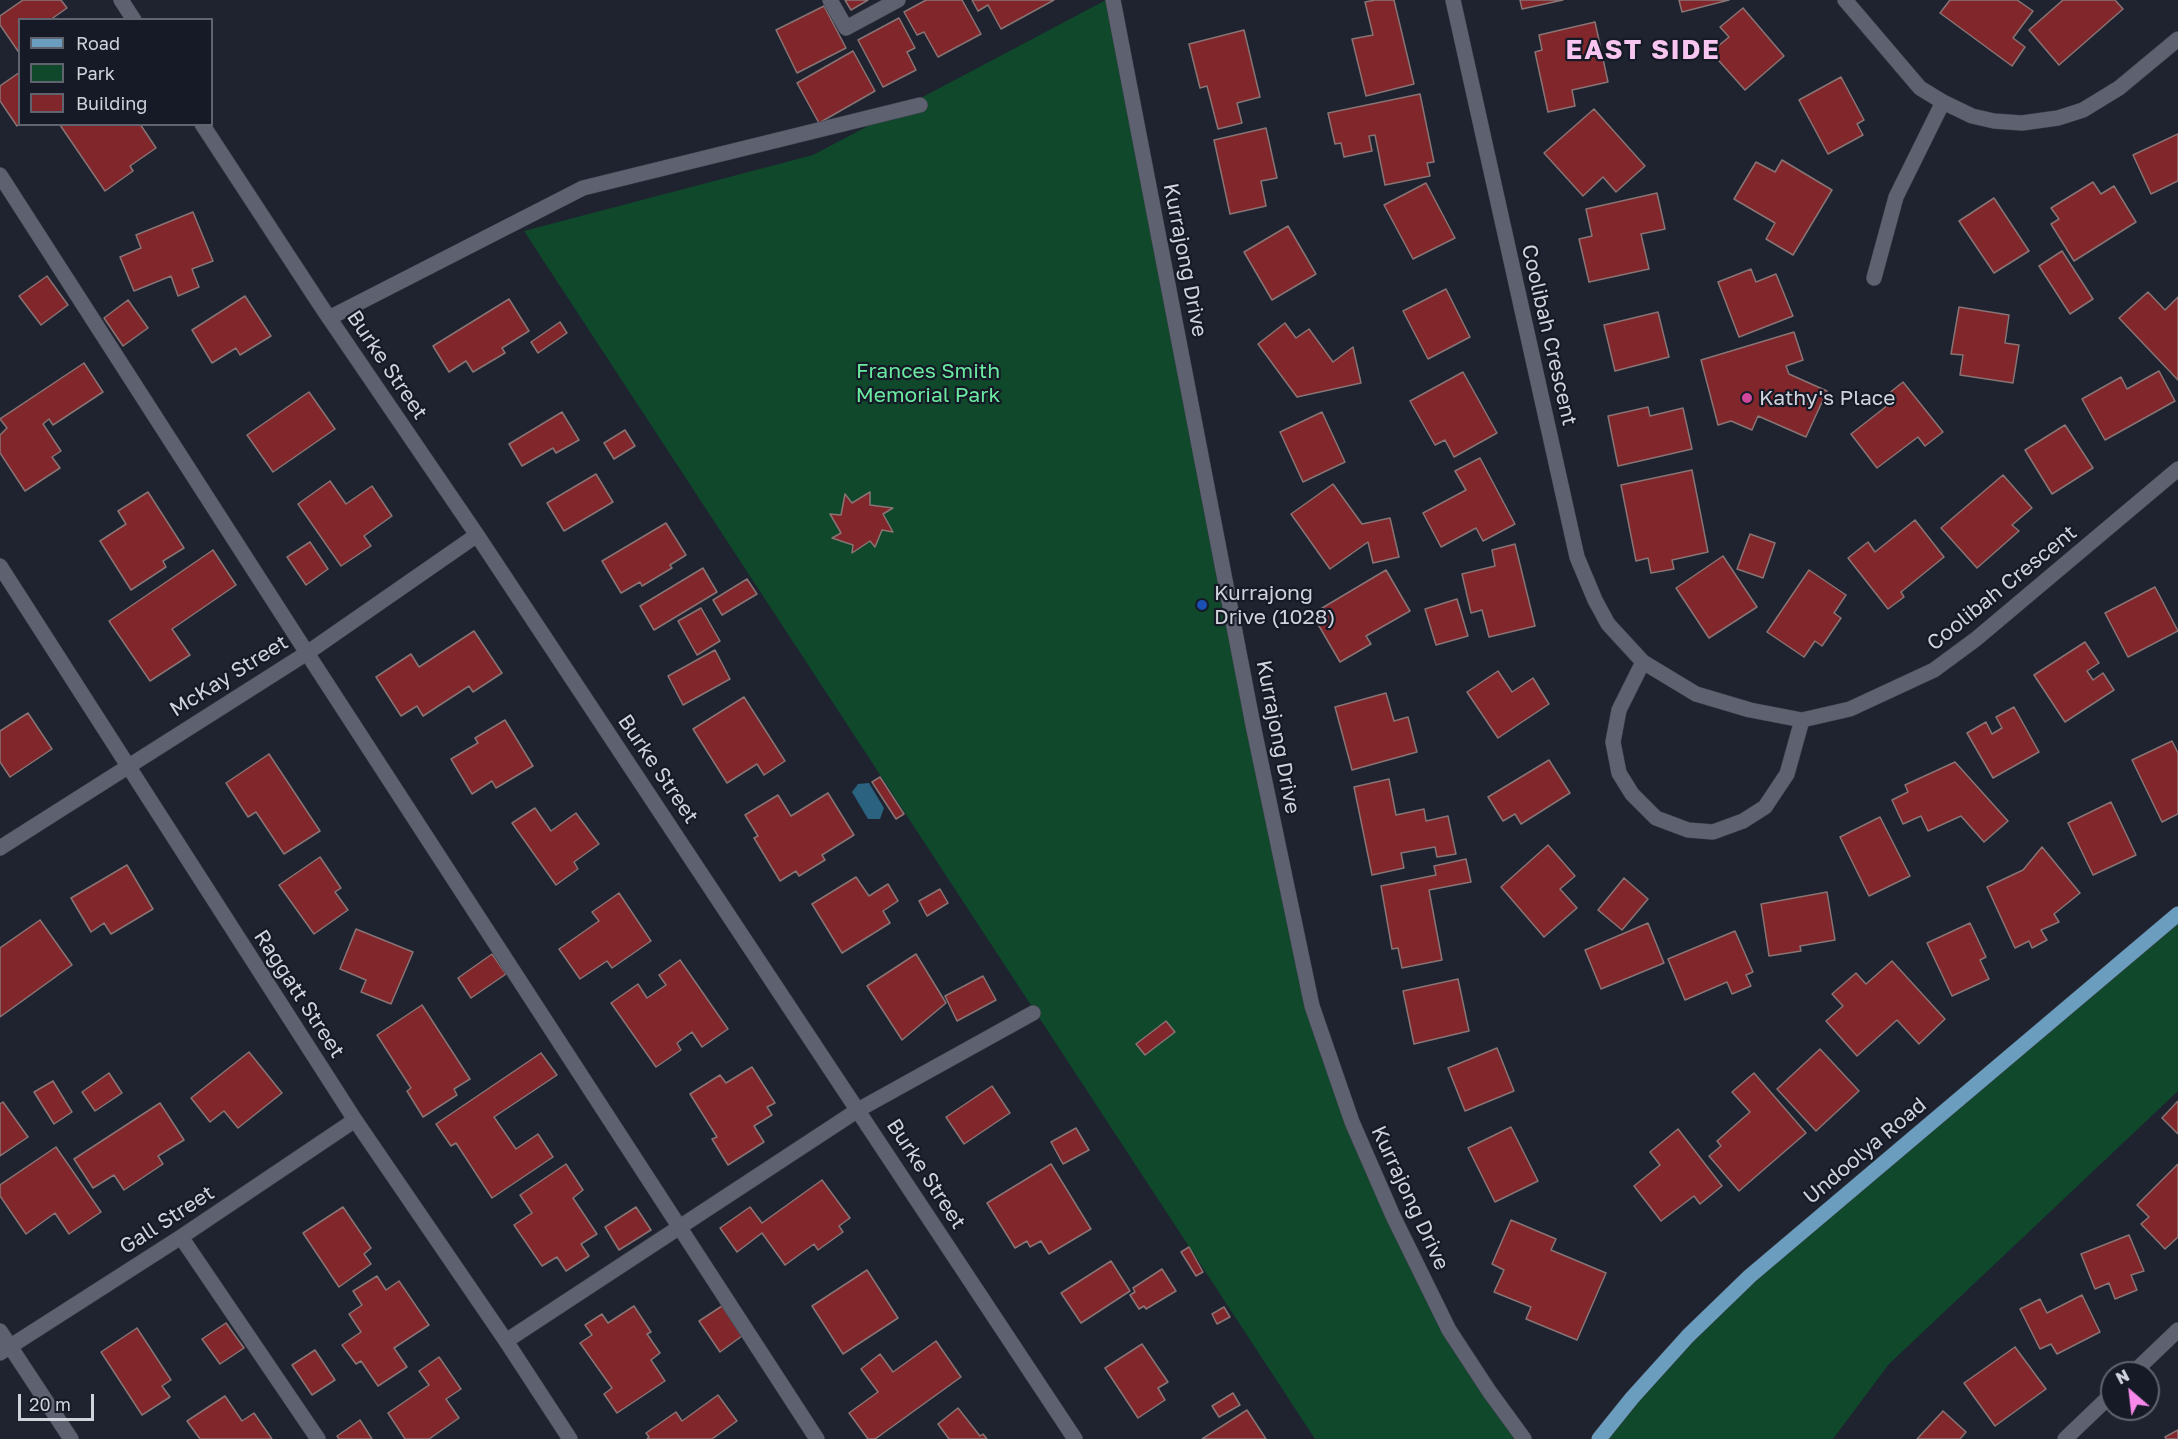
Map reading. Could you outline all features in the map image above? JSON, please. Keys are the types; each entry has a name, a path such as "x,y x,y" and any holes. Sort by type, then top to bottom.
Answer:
{"main road":[{"name":"Undoolya Road","path":"1599,1439 1688,1336 1750,1276 2178,914"}],"street":[{"path":"121,0 133,18"},
{"path":"830,0 846,28 898,0"},
{"name":"Kurrajong Drive","path":"1113,0 1246,690 1312,1006 1352,1122 1449,1330 1524,1439"},
{"name":"Coolibah Crescent","path":"1453,0 1577,557 1608,624 1643,662 1696,694 1750,710 1802,720 1850,709 1934,670 1976,639 2178,470"},
{"path":"1845,0 1920,88 1972,116 1994,122 2022,123 2058,118 2083,110 2119,88 2178,39"},
{"path":"1874,278 1896,197 1943,102"},
{"path":"329,318 583,189 921,105"},
{"name":"Burke Street","path":"203,126 1075,1439"},
{"path":"0,175 817,1439"},
{"name":"McKay Street","path":"0,848 307,652 477,535"},
{"name":"Raggatt Street","path":"0,566 355,1120 570,1439"},
{"path":"1643,662 1619,710 1613,742 1620,773 1632,794 1656,818 1688,830 1713,832 1743,821 1765,807 1787,774 1802,720"},
{"path":"506,1341 858,1110 1033,1013"},
{"name":"Gall Street","path":"5,1350 182,1236 355,1120"},
{"path":"182,1236 318,1439"},
{"path":"2146,1361 2178,1330"},
{"path":"0,1331 5,1350 71,1439"},
{"path":"2065,1439 2100,1405"}],"green space":[{"name":"Frances Smith Memorial Park","path":"1106,0 1312,1006 1352,1122 1449,1330 1524,1439 1315,1439 524,231 813,155"},
{"path":"2178,914 2178,1091 1889,1364 1833,1439 1599,1439 1750,1276"}],"water":[{"path":"869,783 884,808 880,819 868,819 852,792 858,784"}],"building":[{"path":"23,0 61,0 67,8 53,18 18,18 18,51 0,25 0,16"},
{"path":"845,0 868,0 851,10"},
{"path":"926,0 962,0 981,34 938,57 924,32 917,35 904,12"},
{"path":"972,0 1054,0 1001,29 988,5 978,11"},
{"path":"1394,0 1414,84 1366,96 1352,39 1373,35 1365,2"},
{"path":"1520,0 1563,0 1522,9"},
{"path":"1679,0 1729,0 1682,12"},
{"path":"1950,0 2017,0 2033,11 2013,38 2025,47 2012,66 1940,13"},
{"path":"2063,0 2115,0 2123,9 2059,65 2029,30"},
{"path":"824,6 846,48 797,73 776,30"},
{"path":"1743,8 1784,56 1745,90 1711,52 1729,37 1720,27"},
{"path":"899,18 915,48 907,52 916,70 883,87 858,40"},
{"path":"1595,22 1608,82 1572,90 1575,106 1548,112 1535,52 1542,50 1539,35"},
{"path":"1244,30 1260,97 1237,103 1242,123 1218,129 1207,86 1200,88 1189,44"},
{"path":"853,51 875,91 819,123 797,83"},
{"path":"18,73 17,126 0,101 0,86"},
{"path":"1841,77 1864,120 1857,124 1863,135 1828,154 1799,100"},
{"path":"1420,94 1434,162 1427,163 1430,176 1385,185 1375,135 1369,136 1372,151 1344,157 1341,143 1335,144 1328,113"},
{"path":"1594,109 1645,166 1616,192 1603,177 1583,196 1544,153"},
{"path":"61,126 141,126 156,148 130,166 133,171 105,191"},
{"path":"1266,128 1277,178 1261,181 1266,206 1230,214 1214,140"},
{"path":"2178,134 2178,181 2151,194 2133,155"},
{"path":"1782,160 1832,190 1793,255 1766,239 1775,223 1734,199 1756,162 1775,172"},
{"path":"2093,182 2101,194 2114,186 2136,222 2074,261 2051,224 2059,219 2051,208"},
{"path":"1426,183 1455,238 1413,259 1384,205"},
{"path":"1657,193 1665,229 1641,234 1649,269 1589,282 1579,239 1592,236 1586,209"},
{"path":"1994,198 2029,251 1994,273 1959,221"},
{"path":"193,212 213,261 192,269 199,287 178,296 171,276 134,291 120,257 141,248 136,235"},
{"path":"1288,226 1316,274 1272,300 1244,252"},
{"path":"2062,251 2093,299 2070,314 2039,266"},
{"path":"1751,269 1756,282 1776,274 1793,316 1739,337 1718,282"},
{"path":"47,276 68,305 41,325 19,296"},
{"path":"1446,289 1470,337 1428,359 1403,311"},
{"path":"2148,292 2165,310 2178,297 2178,380 2119,318"},
{"path":"245,296 271,336 240,355 236,348 212,363 192,330"},
{"path":"509,299 529,331 502,348 505,353 473,372 466,361 449,372 433,346"},
{"path":"128,300 148,328 123,346 104,318"},
{"path":"1959,307 2009,315 2005,343 2019,345 2013,383 1960,375 1963,355 1951,354"},
{"path":"1658,312 1669,357 1615,371 1604,325"},
{"path":"560,322 567,333 538,353 531,342"},
{"path":"1285,323 1296,338 1309,329 1333,362 1353,347 1361,383 1297,397 1258,344"},
{"path":"1794,332 1803,360 1786,366 1789,374 1827,391 1806,437 1758,416 1752,430 1731,421 1718,425 1701,360"},
{"path":"84,363 103,392 53,425 49,419 43,424 61,451 52,457 60,468 25,491 0,453 0,435 7,428 0,419"},
{"path":"2159,371 2175,401 2105,440 2082,399 2121,377 2127,389"},
{"path":"1463,372 1497,433 1454,457 1445,440 1435,445 1410,401"},
{"path":"1903,382 1943,432 1925,446 1918,437 1877,468 1851,434 1888,405 1883,398"},
{"path":"309,392 335,429 273,472 247,435"},
{"path":"1648,407 1650,416 1683,408 1692,449 1618,466 1608,416"},
{"path":"562,412 579,440 556,453 553,448 522,466 509,444"},
{"path":"1322,412 1345,462 1303,482 1280,432"},
{"path":"2065,425 2093,468 2052,494 2025,450"},
{"path":"625,430 635,446 614,459 604,443"},
{"path":"1480,458 1515,524 1483,541 1476,528 1441,547 1423,513 1466,490 1455,471"},
{"path":"1692,470 1708,552 1672,560 1674,569 1651,573 1648,558 1636,561 1621,485"},
{"path":"596,474 613,502 564,531 547,503"},
{"path":"2003,475 2032,508 2012,525 2019,531 1977,568 1941,528"},
{"path":"330,481 346,504 372,486 392,516 364,536 371,546 341,566 298,504"},
{"path":"1333,484 1362,524 1390,518 1399,557 1373,563 1368,542 1330,569 1291,514"},
{"path":"148,492 184,548 163,561 166,567 131,590 100,541 126,524 118,511"},
{"path":"870,492 870,505 893,508 883,514 893,532 882,530 875,547 870,541 852,553 853,545 832,538 841,533 830,514 841,515 845,494 852,503"},
{"path":"1915,520 1944,557 1901,592 1904,597 1888,609 1848,558 1868,542 1875,552"},
{"path":"666,523 686,555 670,565 672,568 642,586 640,582 621,593 602,561"},
{"path":"1750,534 1775,543 1763,578 1737,569"},
{"path":"310,542 328,569 306,585 287,557"},
{"path":"1515,544 1535,626 1489,637 1482,610 1471,613 1462,574 1495,566 1492,550"},
{"path":"213,550 236,585 172,629 190,655 150,681 109,621"},
{"path":"1723,556 1757,607 1709,638 1676,588"},
{"path":"703,568 717,592 654,630 640,606"},
{"path":"1386,570 1410,611 1366,636 1371,644 1340,662 1312,614"},
{"path":"1809,570 1846,595 1834,613 1841,618 1822,646 1815,641 1804,657 1767,632"},
{"path":"747,579 757,594 722,615 713,600"},
{"path":"2155,587 2178,631 2128,657 2105,613"},
{"path":"1457,599 1468,636 1436,645 1425,609"},
{"path":"701,608 720,641 697,655 678,621"},
{"path":"474,631 502,673 473,692 469,686 423,716 417,706 401,716 376,677 411,654 419,667"},
{"path":"2085,642 2099,663 2087,671 2093,680 2103,673 2114,690 2065,722 2034,675"},
{"path":"715,650 730,679 683,705 668,676"},
{"path":"1498,671 1512,692 1533,678 1549,704 1498,738 1467,692"},
{"path":"1386,693 1394,721 1408,717 1417,752 1352,770 1335,707"},
{"path":"744,697 785,761 764,775 757,764 727,783 693,729"},
{"path":"2014,707 2039,752 1993,778 1967,733 1986,722 1992,734 2002,728 1996,717"},
{"path":"28,713 52,749 10,777 0,762 0,731"},
{"path":"505,720 533,766 496,788 492,781 472,794 451,759 478,743 475,738"},
{"path":"2172,741 2178,753 2178,814 2162,822 2132,760"},
{"path":"269,754 320,831 284,854 256,812 248,817 226,783"},
{"path":"1549,760 1570,793 1521,824 1515,814 1503,821 1488,797"},
{"path":"1955,762 2008,821 1984,842 1961,816 1928,831 1921,816 1903,824 1892,800 1908,792 1905,785"},
{"path":"880,777 904,814 896,819 872,782"},
{"path":"1389,779 1396,815 1424,809 1426,821 1448,816 1456,854 1437,857 1435,847 1401,853 1404,868 1372,875 1354,787"},
{"path":"828,793 854,835 822,855 825,860 799,876 796,871 780,881 754,838 758,836 745,815 778,795 791,816"},
{"path":"2111,802 2136,855 2093,875 2068,823"},
{"path":"535,808 551,831 576,813 599,844 574,862 578,869 556,885 512,823"},
{"path":"1880,817 1910,876 1869,896 1840,837"},
{"path":"1548,845 1575,876 1560,889 1577,908 1544,937 1501,887"},
{"path":"2042,847 2080,893 2054,914 2059,922 2041,930 2047,940 2032,948 2029,941 2015,948 1987,887 2023,870"},
{"path":"320,857 341,888 335,892 348,910 314,934 279,885"},
{"path":"1466,859 1471,882 1429,890 1442,960 1402,968 1398,948 1392,949 1381,886 1436,875 1434,866"},
{"path":"127,865 153,909 111,934 104,923 91,932 71,898"},
{"path":"856,877 869,896 888,884 898,901 883,911 890,923 842,953 812,904"},
{"path":"1624,878 1648,899 1622,930 1598,910"},
{"path":"940,889 948,903 927,916 919,901"},
{"path":"1827,892 1835,940 1800,946 1801,951 1769,956 1761,904"},
{"path":"619,893 651,941 612,968 607,961 580,979 559,949 599,921 592,912"},
{"path":"40,920 72,965 0,1017 0,948"},
{"path":"1648,923 1664,963 1601,989 1585,950"},
{"path":"1970,923 1986,957 1980,960 1989,979 1952,996 1927,943"},
{"path":"356,929 413,952 391,1004 361,992 366,980 340,969"},
{"path":"1735,931 1753,972 1746,975 1751,986 1732,994 1727,982 1685,1000 1668,959"},
{"path":"492,954 506,974 471,998 458,978"},
{"path":"916,954 946,1003 902,1040 867,986"},
{"path":"680,960 728,1029 702,1047 692,1032 677,1043 681,1050 656,1067 611,1003 638,984 647,998 666,985 659,975"},
{"path":"1892,961 1945,1019 1919,1044 1897,1020 1857,1056 1826,1021 1843,1006 1832,994 1856,973 1866,984"},
{"path":"983,976 996,1000 957,1021 945,996"},
{"path":"1458,979 1469,1031 1414,1044 1403,991"},
{"path":"422,1005 470,1079 454,1089 457,1095 423,1117 407,1091 411,1088 377,1035"},
{"path":"1166,1021 1175,1032 1145,1055 1136,1044"},
{"path":"1497,1048 1514,1091 1465,1111 1448,1068"},
{"path":"1820,1049 1859,1091 1816,1131 1777,1089"},
{"path":"249,1052 282,1093 238,1128 224,1111 210,1122 191,1098"},
{"path":"541,1053 557,1075 494,1117 516,1149 538,1134 553,1157 492,1198 456,1143 451,1146 436,1124"},
{"path":"752,1067 775,1103 767,1107 772,1115 754,1126 764,1142 728,1165 712,1139 717,1137 690,1094 720,1075 726,1083"},
{"path":"109,1073 122,1093 95,1111 82,1092"},
{"path":"1754,1073 1806,1133 1739,1191 1709,1156 1721,1146 1717,1141 1750,1112 1732,1092"},
{"path":"53,1081 72,1112 54,1124 34,1092"},
{"path":"992,1086 1010,1113 964,1144 946,1117"},
{"path":"2178,1101 2178,1134 2162,1118"},
{"path":"3,1102 28,1137 0,1156 0,1104"},
{"path":"160,1103 184,1140 158,1156 163,1164 124,1190 114,1175 93,1188 74,1159"},
{"path":"1511,1127 1538,1181 1495,1202 1468,1148"},
{"path":"1076,1128 1089,1150 1063,1164 1051,1142"},
{"path":"1678,1129 1722,1186 1700,1204 1694,1196 1661,1221 1634,1186 1660,1165 1650,1152"},
{"path":"56,1147 101,1212 69,1234 55,1213 26,1234 0,1196 0,1185"},
{"path":"566,1164 583,1190 573,1198 597,1234 581,1244 589,1256 566,1271 557,1257 542,1266 514,1225 532,1213 520,1195"},
{"path":"1051,1164 1091,1229 1049,1254 1041,1241 1030,1247 1027,1241 1015,1248 987,1203"},
{"path":"2178,1164 2178,1237 2165,1249 2141,1224 2149,1217 2137,1205"},
{"path":"822,1180 850,1218 839,1226 843,1232 818,1250 814,1244 785,1265 762,1233 737,1252 720,1228 750,1207 762,1223"},
{"path":"343,1207 371,1248 364,1254 371,1264 339,1287 303,1233"},
{"path":"636,1207 651,1230 619,1250 605,1227"},
{"path":"1511,1220 1556,1239 1551,1250 1606,1273 1577,1340 1526,1319 1531,1307 1494,1292 1504,1270 1492,1264"},
{"path":"2129,1235 2144,1271 2131,1275 2137,1290 2115,1299 2109,1283 2095,1289 2081,1254"},
{"path":"1189,1247 1203,1272 1196,1276 1181,1252"},
{"path":"1111,1261 1130,1291 1081,1323 1061,1293"},
{"path":"1162,1269 1176,1291 1146,1309 1144,1306 1139,1309 1130,1295 1135,1292 1133,1288"},
{"path":"867,1270 898,1318 843,1354 812,1306"},
{"path":"377,1276 386,1290 399,1281 429,1325 394,1348 407,1367 378,1386 361,1361 356,1364 342,1345 361,1332 349,1314 362,1305 353,1291"},
{"path":"2082,1295 2100,1332 2057,1354 2051,1344 2040,1349 2020,1309 2040,1299 2047,1313"},
{"path":"634,1306 651,1332 647,1334 660,1353 651,1360 665,1381 617,1413 604,1394 612,1388 580,1343 592,1335 585,1325 602,1314 608,1323"},
{"path":"722,1306 742,1336 720,1352 699,1321"},
{"path":"1224,1307 1230,1317 1217,1324 1212,1314"},
{"path":"226,1323 244,1348 220,1364 202,1339"},
{"path":"137,1328 171,1380 162,1386 170,1397 142,1415 101,1352"},
{"path":"936,1341 961,1377 875,1439 868,1439 849,1413 878,1392 861,1369 880,1354 893,1372"},
{"path":"1142,1344 1168,1382 1158,1388 1165,1400 1138,1418 1105,1368"},
{"path":"2015,1347 2046,1389 1995,1426 1964,1383"},
{"path":"315,1350 335,1380 312,1395 292,1365"},
{"path":"439,1357 461,1389 446,1399 459,1418 429,1439 405,1439 388,1413 429,1385 419,1371"},
{"path":"1233,1393 1240,1405 1219,1417 1212,1406"},
{"path":"718,1395 737,1421 712,1439 647,1439 649,1437 646,1433 676,1412 682,1421"},
{"path":"225,1396 242,1421 254,1413 272,1439 200,1439 187,1421"},
{"path":"958,1408 980,1436 983,1434 987,1439 949,1439 938,1424"},
{"path":"1247,1410 1266,1439 1202,1439"},
{"path":"1943,1411 1966,1432 1960,1439 1917,1439"},
{"path":"360,1420 372,1439 339,1439 337,1436"},
{"path":"2178,1430 2178,1439 2166,1439 2165,1437"}],"place":[{"name":"Kathy's Place","path":"1747,398"},
{"name":"Kurrajong Drive (1028)","path":"1202,605"}],"district":[{"name":"EAST SIDE","path":"1643,50"}]}
